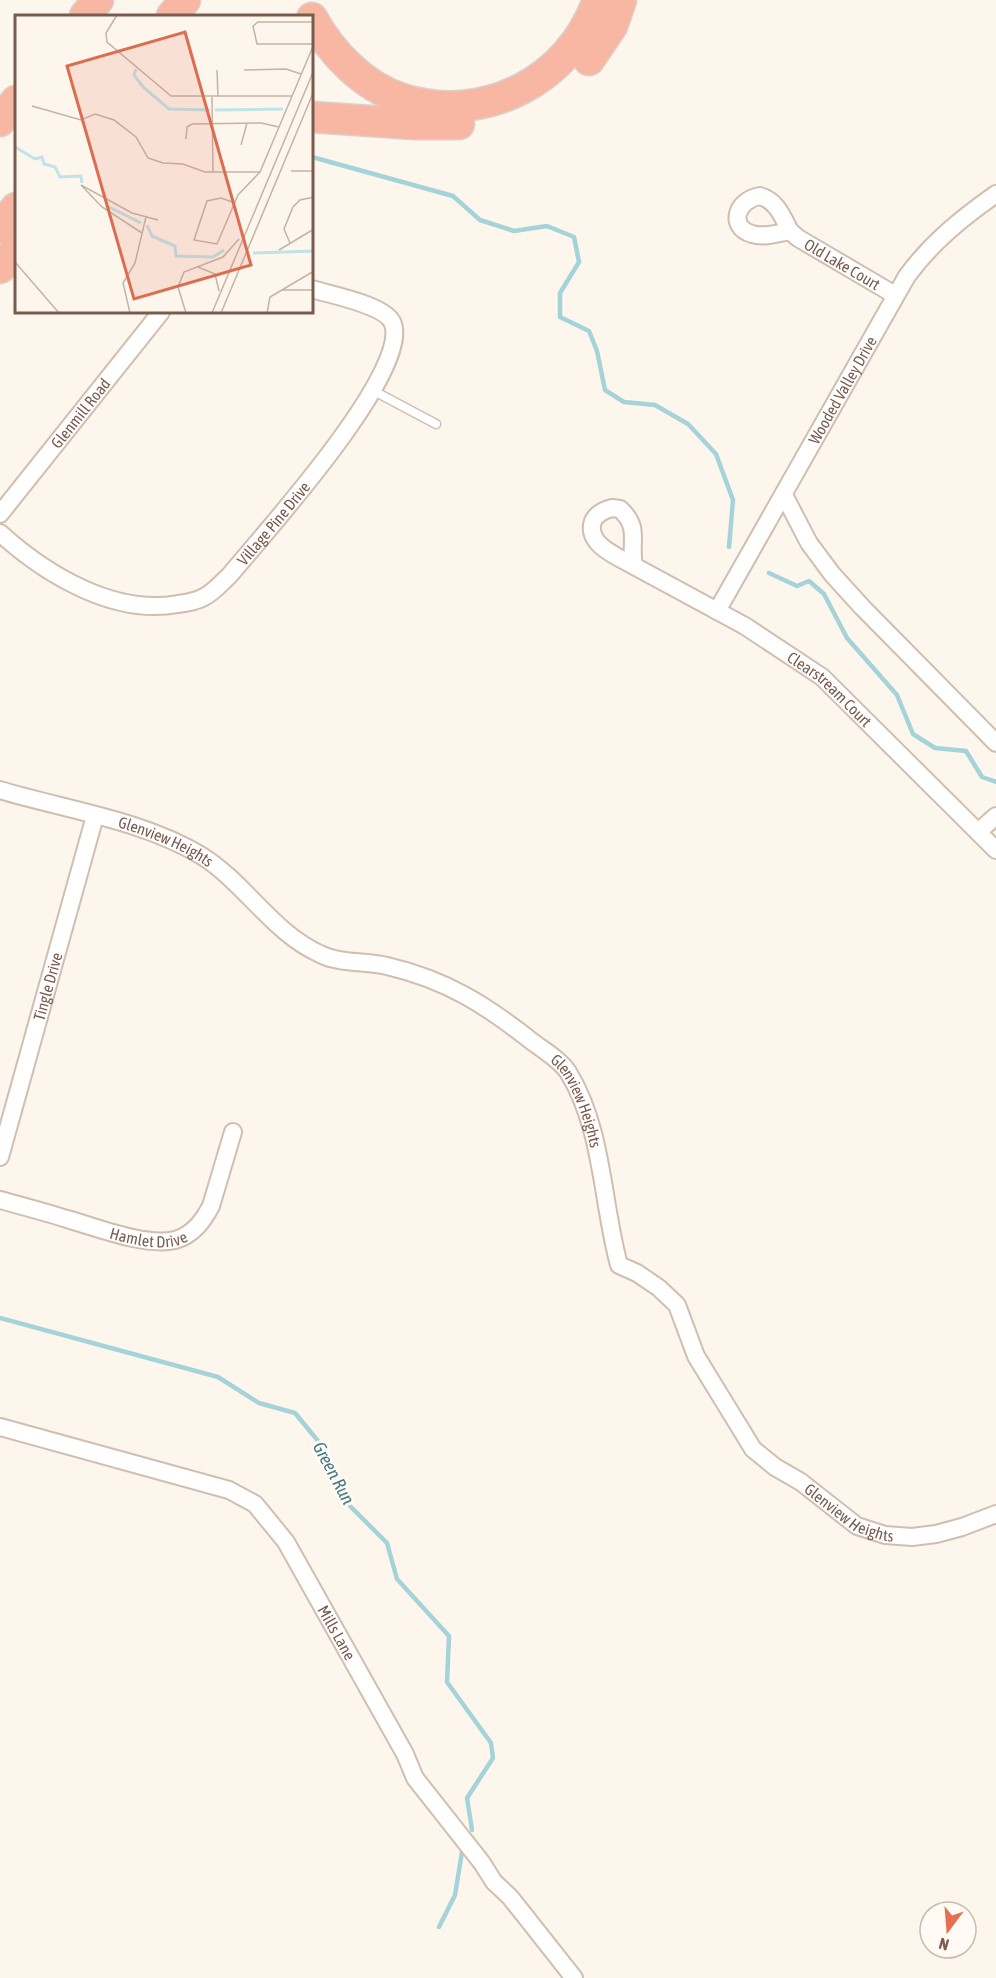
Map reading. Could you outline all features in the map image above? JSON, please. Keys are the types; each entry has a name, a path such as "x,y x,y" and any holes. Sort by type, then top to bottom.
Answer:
{"highway":[{"path":"76,15 86,0"},
{"path":"86,15 98,0"},
{"path":"173,15 185,0"},
{"path":"304,0 311,15"},
{"path":"314,21 322,37 344,63 371,83 412,101 434,106 467,106 500,99 529,86 555,67 576,44 592,17 598,0"},
{"path":"314,117 451,125 484,122 516,113 545,99 594,55 612,26 621,0"},
{"path":"0,121 15,102"},
{"path":"0,228 15,209"},
{"path":"0,268 15,251"}],"street":[{"name":"Wooded Valley Drive","path":"717,611 907,276 931,246 972,210 996,194"},
{"name":"Old Lake Court","path":"790,231 798,238 895,295"},
{"name":"Village Pine Drive","path":"0,533 55,575 90,592 129,603 148,605 167,606 203,598 229,576 354,421 372,390 392,347 393,324 387,315 380,310 314,290"},
{"name":"Glenmill Road","path":"0,514 159,314"},
{"path":"783,495 809,543 832,574 886,633 996,742"},
{"name":"Clearstream Court","path":"634,566 763,637 822,677 996,850"},
{"name":"Glenview Heights","path":"0,790 174,840 204,858 231,880 290,936 323,956 386,966 425,976 467,995 506,1021 568,1071 584,1104 596,1149 611,1237 620,1265 659,1288 677,1305 696,1356 753,1449 801,1482 857,1526 885,1535 912,1537 936,1534 996,1514"},
{"name":"Tingle Drive","path":"0,1157 95,816"},
{"path":"978,832 996,816"},
{"name":"Hamlet Drive","path":"0,1200 119,1234 146,1240 175,1240 197,1227 211,1206 233,1132"},
{"name":"Mills Lane","path":"0,1426 229,1490 255,1504 286,1542 405,1754 415,1778 482,1863 494,1882 510,1897 574,1978"}],"lane":[{"path":"372,390 436,424"}],"waterway":[{"path":"314,158 453,196 480,220 514,231 547,226 574,237 579,262 560,293 560,317 589,331 597,351 605,390 624,402 655,405 688,424 716,454 733,500 729,547"},
{"path":"769,573 797,586 809,581 824,594 847,638 897,695 913,734 935,748 966,751 982,777 996,782"},
{"name":"Green Run","path":"0,1318 218,1377 259,1403 295,1413 323,1447 348,1504 387,1543 397,1579 449,1636 447,1682 491,1743 493,1758 467,1798 472,1830"},
{"name":"Green Run","path":"439,1927 455,1895 462,1852"}]}
